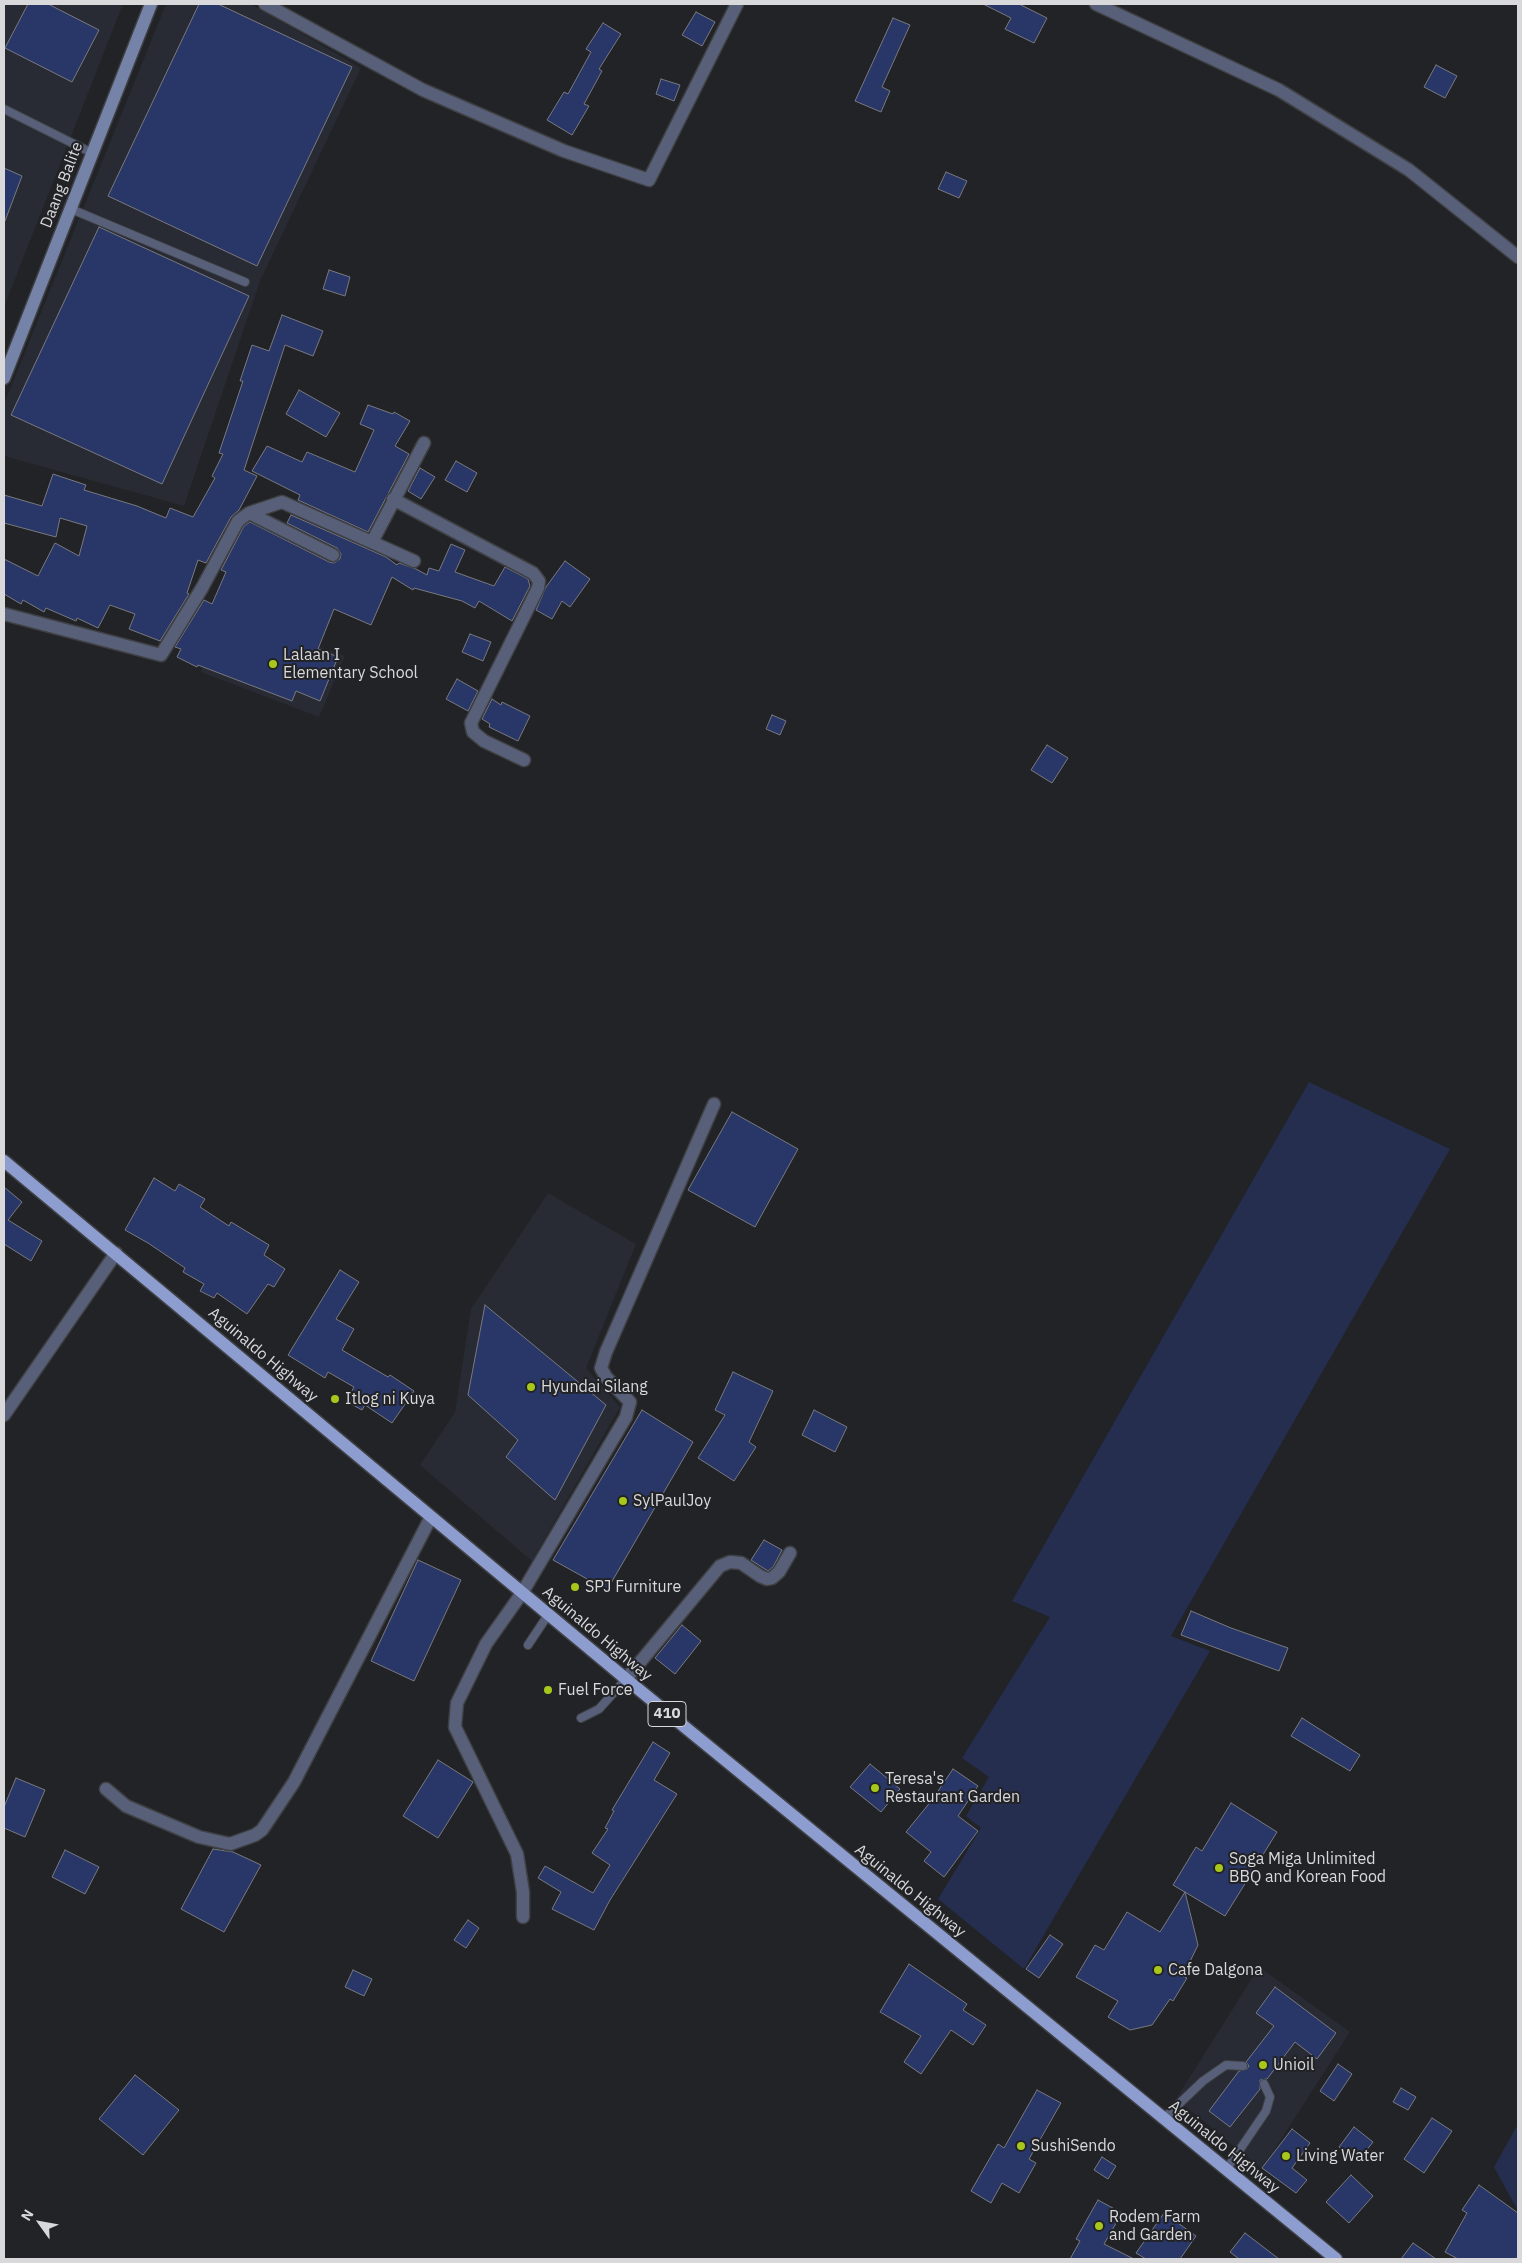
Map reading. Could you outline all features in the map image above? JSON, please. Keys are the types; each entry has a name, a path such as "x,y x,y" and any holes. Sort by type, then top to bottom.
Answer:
{"main road":[{"name":"Aguinaldo Highway","path":"4,1161 626,1680 1334,2258"}],"street":[{"name":"Daang Balite","path":"4,378 151,4"},
{"path":"265,4 423,90 564,151 649,180 737,4"},
{"path":"1096,4 1279,90 1409,170 1518,258"},
{"path":"372,542 424,443"},
{"path":"393,499 525,569 539,580 538,588 471,723 473,732 484,741 524,760"},
{"path":"4,614 161,655 202,588 238,521 249,513 282,502 414,561"},
{"path":"249,513 333,555"},
{"path":"523,1917 523,1892 516,1854 455,1727 457,1703 486,1644 522,1593 626,1417 630,1402 606,1377 601,1368 606,1352 714,1104"},
{"path":"4,1415 116,1253"},
{"path":"106,1789 126,1806 199,1837 230,1844 255,1836 262,1830 294,1782 431,1517"},
{"path":"626,1680 720,1566 730,1562 741,1563 767,1579 772,1578 778,1572 790,1553"}],"lane":[{"path":"4,109 92,153"},
{"path":"71,209 245,282"},
{"path":"528,1645 548,1615"},
{"path":"581,1718 599,1709 626,1680"},
{"path":"1163,2119 1203,2081 1226,2065 1243,2066"},
{"path":"1226,2170 1266,2111 1270,2097 1264,2084"}],"shaded area":[{"path":"4,4 123,4 4,307"},
{"path":"166,4 251,4 361,68 260,281 184,506 4,456 4,404"},
{"name":"Lalaan I Elementary School","path":"229,615 345,656 319,717 201,672 214,642"},
{"path":"1309,1082 1450,1149 1171,1636 1210,1651 1024,1969 938,1899 981,1828 966,1816 989,1777 962,1758 1050,1617 1012,1601"},
{"name":"Hyundai Silang","path":"548,1193 636,1244 586,1368 620,1407 532,1561 420,1465 455,1412 471,1309"},
{"name":"Unioil","path":"1259,1967 1350,2032 1262,2169 1176,2099"},
{"path":"1518,2124 1518,2211 1494,2167"}],"building":[{"path":"28,4 48,4 99,30 72,82 5,48"},
{"path":"199,4 218,4 352,67 257,266 108,196"},
{"path":"983,4 1019,4 1047,18 1034,43 1005,29 1011,18"},
{"path":"696,12 715,22 702,46 682,35"},
{"path":"893,18 910,25 882,87 890,91 881,112 855,101"},
{"path":"603,23 621,34 599,69 602,71 584,104 589,106 572,135 547,120 564,92 568,94 591,52 586,49"},
{"path":"1436,65 1457,76 1445,98 1424,87"},
{"path":"661,79 680,85 674,101 656,94"},
{"path":"4,168 22,176 5,221 4,220"},
{"path":"946,172 967,181 959,198 938,189"},
{"path":"99,227 249,296 162,484 11,415"},
{"path":"329,270 350,277 345,296 323,289"},
{"path":"282,315 323,331 313,356 285,345 244,470 257,476 239,510 231,517 206,563 198,560 187,593 189,594 160,641 129,629 135,614 110,605 98,628 77,618 76,621 46,608 44,612 23,600 21,604 4,594 4,559 38,576 55,543 79,556 87,526 60,518 56,537 4,523 4,495 42,506 53,474 86,485 84,490 137,506 166,518 170,508 193,517 215,478 212,476 223,454 219,453 243,381 240,381 252,345 269,351"},
{"path":"299,390 340,413 326,437 286,414"},
{"path":"368,405 393,414 394,412 410,421 395,446 409,454 368,532 298,500 300,495 252,471 267,446 302,462 307,452 355,472 374,430 360,424"},
{"path":"456,461 477,473 467,492 445,480"},
{"path":"420,468 435,477 421,499 408,491"},
{"path":"291,515 386,557 397,565 399,563 427,575 429,568 439,571 451,544 465,550 455,572 494,586 505,567 528,579 530,586 512,621 479,601 475,608 462,601 414,588 413,590 392,577 371,625 334,609 318,649 338,657 320,701 296,691 292,701 198,665 197,667 177,657 181,649 175,647 204,600 212,604 226,572 221,570 244,526 250,522 329,562 334,563 340,559 341,554 337,548 287,523"},
{"path":"565,561 590,579 570,607 562,601 552,619 536,610 546,587"},
{"path":"470,634 491,642 483,661 462,652"},
{"path":"457,679 478,691 468,711 446,699"},
{"path":"492,699 501,705 502,702 530,716 518,741 489,727 490,724 482,719"},
{"path":"772,715 786,721 780,735 766,729"},
{"path":"1047,745 1068,758 1052,783 1031,770"},
{"path":"732,1112 798,1149 755,1227 688,1190"},
{"path":"154,1178 175,1191 179,1184 205,1199 200,1207 229,1226 231,1222 269,1245 264,1255 285,1269 274,1287 268,1284 247,1314 217,1293 214,1298 200,1291 204,1284 183,1272 185,1268 125,1230"},
{"path":"4,1187 22,1202 8,1220 42,1241 31,1261 4,1244"},
{"path":"340,1270 359,1282 336,1319 354,1329 342,1350 388,1377 390,1375 414,1391 392,1423 365,1405 362,1410 346,1401 354,1387 328,1372 325,1378 288,1355"},
{"path":"485,1305 606,1405 555,1500 506,1457 518,1440 468,1395"},
{"path":"733,1372 773,1391 749,1442 756,1447 734,1481 698,1458 725,1415 715,1410"},
{"name":"SylPaulJoy","path":"642,1410 693,1442 607,1590 553,1560"},
{"path":"814,1410 847,1427 835,1452 802,1435"},
{"path":"764,1540 782,1550 773,1567 768,1571 751,1560"},
{"path":"418,1560 461,1580 414,1681 371,1661"},
{"path":"1191,1611 1231,1628 1288,1648 1279,1671 1181,1635"},
{"path":"682,1625 701,1641 675,1674 655,1658"},
{"path":"1302,1718 1360,1755 1350,1771 1291,1736"},
{"path":"653,1742 670,1753 654,1780 677,1794 610,1900 594,1930 552,1909 561,1892 538,1878 545,1866 593,1893 610,1865 592,1853 608,1829 605,1828 614,1811 612,1810"},
{"path":"438,1760 473,1782 438,1838 403,1816"},
{"name":"Teresa's Restaurant Garden","path":"870,1764 900,1789 881,1812 850,1787"},
{"path":"953,1769 978,1786 958,1816 978,1831 944,1877 924,1861 931,1852 906,1832 932,1800"},
{"path":"16,1778 45,1790 25,1837 4,1828 4,1807"},
{"name":"Soga Miga Unlimited BBQ and Korean Food","path":"1231,1803 1277,1832 1225,1916 1173,1885 1196,1847 1202,1851"},
{"path":"213,1849 233,1852 261,1865 224,1932 181,1909"},
{"path":"65,1850 99,1867 85,1894 52,1877"},
{"path":"1185,1892 1198,1945 1183,1976 1187,1978 1173,2001 1170,1999 1152,2025 1130,2030 1108,2017 1118,2001 1076,1977 1095,1945 1104,1950 1127,1912 1160,1932"},
{"path":"468,1920 479,1928 466,1948 454,1940"},
{"path":"1050,1935 1063,1944 1039,1978 1026,1969"},
{"path":"909,1964 967,2004 963,2010 986,2025 973,2045 951,2030 921,2074 904,2062 921,2036 880,2012"},
{"path":"353,1970 372,1979 364,1996 345,1987"},
{"path":"1275,1987 1336,2033 1317,2059 1295,2042 1267,2079 1260,2080 1260,2089 1230,2127 1209,2111 1239,2071 1247,2069 1249,2066 1246,2062 1274,2026 1256,2013"},
{"path":"1338,2064 1352,2074 1334,2101 1320,2091"},
{"path":"135,2075 179,2110 143,2155 99,2119"},
{"path":"1401,2088 1416,2097 1408,2110 1393,2102"},
{"name":"SushiSendo","path":"1037,2090 1061,2103 1029,2159 1036,2163 1019,2193 1002,2183 991,2203 971,2191 998,2144 1004,2148"},
{"path":"1432,2118 1452,2131 1424,2173 1404,2159"},
{"path":"1354,2127 1373,2142 1358,2161 1339,2147"},
{"name":"Living Water","path":"1292,2129 1310,2143 1292,2168 1307,2180 1296,2193 1262,2168"},
{"path":"1102,2157 1116,2166 1108,2179 1094,2170"},
{"path":"1351,2175 1373,2196 1349,2223 1326,2202"},
{"path":"1479,2185 1518,2213 1518,2259 1458,2259 1445,2252 1467,2213 1462,2210"},
{"name":"Rodem Farm and Garden","path":"1098,2200 1122,2213 1104,2244 1134,2259 1070,2259 1080,2241 1076,2239"},
{"path":"1164,2213 1196,2236 1180,2259 1146,2259 1136,2253"},
{"path":"1245,2233 1279,2259 1239,2259 1230,2252"},
{"path":"1413,2243 1436,2259 1401,2259"}],"place":[{"name":"Lalaan I Elementary School","path":"273,664"},
{"name":"Hyundai Silang","path":"531,1387"},
{"name":"Itlog ni Kuya","path":"335,1399"},
{"name":"SylPaulJoy","path":"623,1501"},
{"name":"SPJ Furniture","path":"575,1587"},
{"name":"Fuel Force","path":"548,1690"},
{"name":"Teresa's Restaurant Garden","path":"875,1788"},
{"name":"Soga Miga Unlimited BBQ and Korean Food","path":"1219,1868"},
{"name":"Cafe Dalgona","path":"1158,1970"},
{"name":"Unioil","path":"1263,2065"},
{"name":"SushiSendo","path":"1021,2146"},
{"name":"Living Water","path":"1286,2156"},
{"name":"Rodem Farm and Garden","path":"1099,2226"}]}
